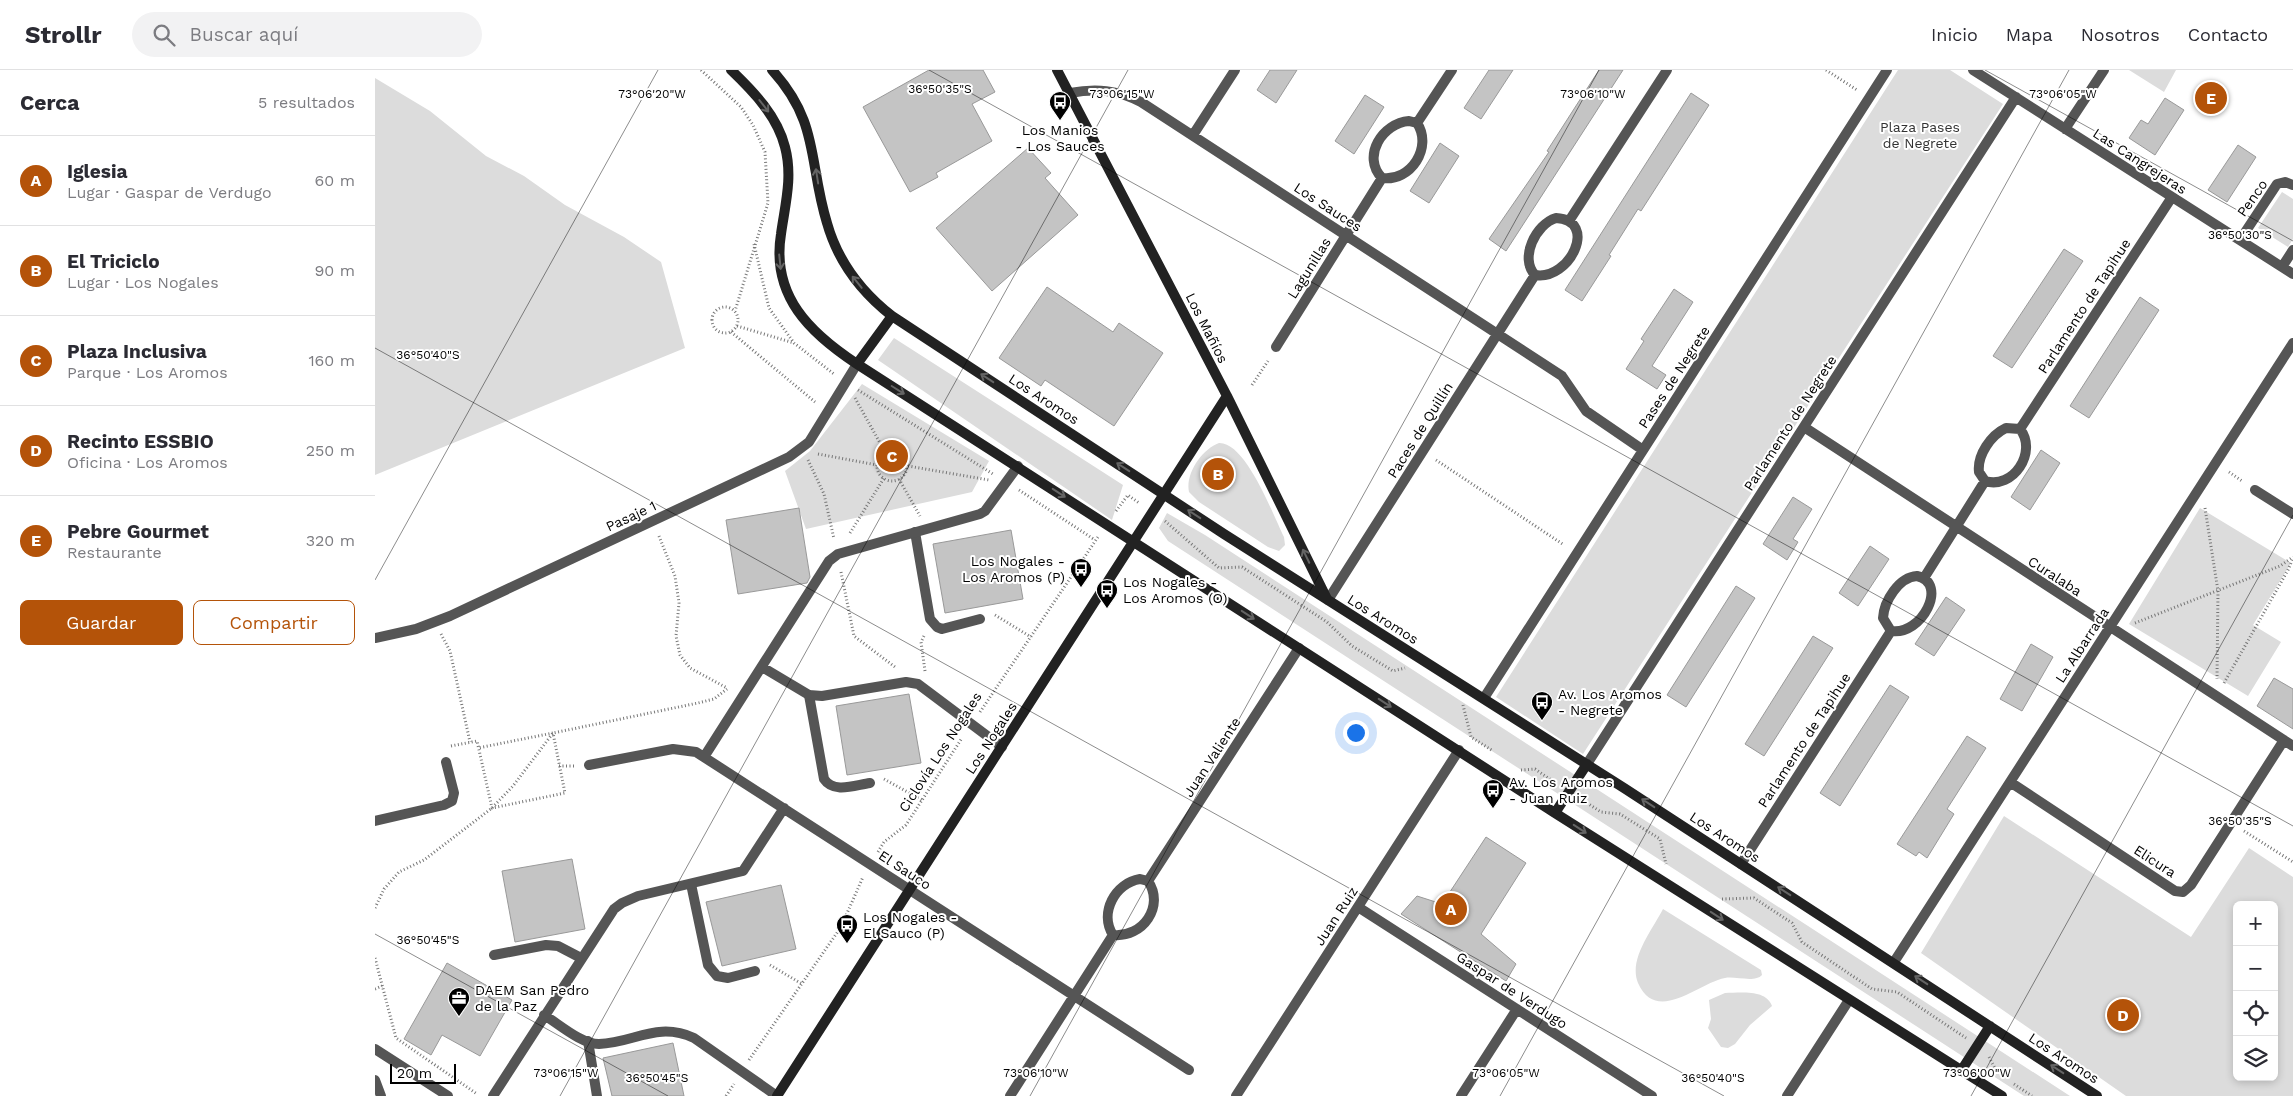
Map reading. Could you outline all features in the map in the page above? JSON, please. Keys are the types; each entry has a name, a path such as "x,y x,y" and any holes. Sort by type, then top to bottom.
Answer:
{"main road":[{"path":"731,70 766,108 780,132 785,148 789,191 780,236 781,272 793,305 822,340 1555,813 2002,1096"},
{"name":"Los Aromos","path":"772,70 795,99 807,126 821,200 835,246 860,287 891,316 1328,600 1894,962 2097,1096"},
{"name":"Los Mañíos","path":"1057,70 1227,396 1328,600"},
{"path":"857,364 891,316"},
{"name":"Los Nogales","path":"777,1096 1227,396"},
{"path":"1555,813 1587,764"},
{"path":"1961,1071 1990,1026"}],"street":[{"path":"1193,135 1235,70"},
{"path":"1417,123 1452,70"},
{"path":"1569,221 1667,70"},
{"name":"Pases de Negrete","path":"1483,698 1887,70"},
{"name":"Las Cangrejeras","path":"1973,70 2293,274"},
{"path":"2065,129 2103,70"},
{"name":"Los Sauces","path":"1070,93 1102,89 1129,95 1562,376 1586,411 1643,450"},
{"name":"Parlamento de Negrete","path":"1587,764 2016,97"},
{"path":"1401,122 1417,123 1422,130 1423,144 1411,167 1397,178 1382,178 1377,172 1373,160 1375,148 1384,134 1394,124 1401,122"},
{"name":"Lagunillas","path":"1276,348 1382,178"},
{"name":"Penco","path":"2240,240 2277,184 2285,182 2293,186"},
{"name":"Parlamento de Tapihue","path":"2020,429 2171,197"},
{"path":"1557,218 1569,221 1578,235 1575,250 1557,272 1548,276 1535,275 1530,270 1527,256 1542,228 1546,223 1557,218"},
{"path":"2282,267 2293,250"},
{"name":"Paces de Quillín","path":"1328,600 1535,275"},
{"name":"La Albarrada","path":"1894,962 2293,343"},
{"name":"Pasaje 1","path":"375,638 435,622 799,451 809,442 857,364"},
{"name":"Curalaba","path":"1804,427 2109,628 2288,743"},
{"path":"2006,428 2020,429 2025,435 2027,451 2016,471 2005,482 1998,484 1985,481 1979,472 1978,464 1985,450 1999,431 2006,428"},
{"path":"704,757 829,561 838,554 980,514 1007,483 1018,466"},
{"path":"1924,578 1985,481"},
{"path":"2255,490 2293,514"},
{"path":"915,532 930,619 937,627 941,628 980,619"},
{"path":"1917,576 1924,578 1931,591 1931,599 1923,616 1912,628 1904,632 1891,631 1883,618 1886,606 1905,579 1917,576"},
{"name":"Parlamento de Tapihue","path":"1741,864 1891,631"},
{"name":"Juan Valiente","path":"1148,880 1299,648"},
{"path":"762,667 809,695 822,696 911,682 922,686 1001,747"},
{"path":"809,695 824,779 829,785 836,788 870,783"},
{"name":"Elicura","path":"2010,782 2179,892 2188,889 2191,885 2231,823 2288,743"},
{"name":"El Sauco","path":"589,764 673,749 687,750 704,757 1189,1070"},
{"name":"Juan Ruiz","path":"1236,1096 1459,750"},
{"path":"375,821 444,805 452,801 454,793 446,762"},
{"path":"493,1096 608,916 621,903 638,896 743,871 784,808"},
{"path":"1148,880 1155,894 1155,902 1148,918 1138,930 1131,934 1113,935 1107,921 1107,912 1118,892 1132,881 1148,880"},
{"path":"691,884 708,965 717,976 728,978 755,971"},
{"name":"Gaspar de Verdugo","path":"1358,907 1652,1096"},
{"path":"1010,1096 1113,935"},
{"path":"494,956 546,945 558,946 581,958"},
{"path":"1787,1096 1849,1000"},
{"path":"1461,1096 1517,1009"},
{"path":"545,1015 588,1041 598,1044 664,1031 679,1031 694,1038 777,1096"},
{"path":"588,1041 597,1096"},
{"path":"375,1048 448,1096"},
{"path":"375,1080 381,1096"}],"path":[{"path":"701,70 741,107 753,124 765,152 768,203 735,311"},
{"path":"1826,70 1869,98"},
{"path":"728,307 735,311 739,318 737,326 731,332 723,333 715,329 712,322 713,313 719,308 728,307"},
{"path":"737,326 794,343"},
{"path":"731,332 827,412"},
{"path":"1252,385 1276,348"},
{"path":"846,382 885,452"},
{"path":"893,450 901,452 906,458 908,466 905,474 899,479 891,481 884,478 878,472 879,457 885,452 893,450"},
{"path":"799,451 877,465"},
{"path":"799,451 812,464 823,494 838,554 854,636 911,682"},
{"path":"1423,451 1577,553"},
{"path":"2216,463 2255,490"},
{"path":"908,466 1007,483"},
{"path":"838,554 884,478"},
{"path":"899,479 928,529"},
{"path":"2201,485 2218,591 2217,697"},
{"name":"Ciclovía Los Nogales","path":"726,1096 841,926 857,886 884,842 906,825 971,724 1128,495"},
{"path":"653,521 675,576 679,603 676,636 680,655 690,668 743,697"},
{"path":"2109,628 2141,621 2280,566 2293,558"},
{"path":"2217,697 2293,558"},
{"path":"980,619 993,614 1031,636"},
{"path":"435,622 450,651 470,742"},
{"path":"922,686 925,676 921,642 926,630 937,627"},
{"path":"478,748 706,701 714,698 727,688"},
{"path":"375,908 384,890 399,872 423,860 492,808 513,786 553,733"},
{"path":"492,808 565,793 553,733"},
{"path":"446,762 443,748 477,741 492,808"},
{"path":"870,783 886,778 922,800"},
{"path":"2231,823 2293,862"},
{"path":"375,958 396,1038 479,1096"},
{"path":"755,971 757,963 763,961 801,984"},
{"path":"375,989 382,986"}],"green space":[{"name":"Plaza Pases de Negrete","path":"1898,70 1950,70 2003,104 1583,754 1496,697"},
{"path":"2129,70 2176,70 2164,92"},
{"path":"375,78 430,111 486,156 524,176 565,205 624,237 661,262 685,348 375,475"},
{"path":"2282,192 2293,199 2293,239 2288,247 2258,228"},
{"path":"894,338 1123,485 1112,520 878,360"},
{"path":"862,384 989,461 972,492 806,529 785,471 810,451"},
{"path":"1219,443 1229,446 1239,454 1249,467 1266,497 1284,537 1285,545 1279,551 1268,547 1199,502 1189,492 1188,485 1196,463 1201,456"},
{"path":"2200,508 2291,563 2253,625 2281,642 2248,696 2129,624"},
{"path":"1167,513 1205,535 2070,1096 2024,1096 1168,541 1159,528"},
{"path":"2004,816 2191,937 2249,848 2293,877 2293,1096 2126,1096 1921,953"},
{"path":"1663,909 1761,970 1762,975 1755,979 1725,978 1714,981 1679,998 1667,1001 1656,1001 1646,995 1638,983 1636,964 1643,944"},
{"path":"1725,993 1758,994 1769,1001 1772,1006 1750,1025 1735,1044 1728,1048 1721,1047 1708,1028 1711,1019 1709,1000"}],"building":[{"path":"929,70 983,70 995,92 972,104 992,141 936,173 938,177 910,192 863,107"},
{"path":"1270,70 1297,70 1276,103 1257,90"},
{"path":"1489,70 1513,70 1481,119 1464,108"},
{"path":"1599,70 1623,70 1506,251 1489,239 1549,152 1547,151"},
{"path":"1691,93 1709,105 1641,211 1638,209 1582,301 1565,290"},
{"path":"1365,95 1384,107 1354,154 1335,141"},
{"path":"2165,98 2184,110 2155,155 2129,138 2141,120 2148,124"},
{"path":"1440,143 1459,156 1429,203 1410,191"},
{"path":"2238,145 2256,157 2227,202 2208,190"},
{"path":"1028,148 1051,173 1045,178 1078,215 992,291 936,228"},
{"path":"2064,249 2083,261 2012,368 1993,356"},
{"path":"1047,287 1113,332 1119,323 1163,353 1114,426 1045,380 1041,386 999,358"},
{"path":"1674,289 1693,302 1652,366 1666,375 1657,389 1626,369 1644,341 1641,339"},
{"path":"2140,297 2159,310 2089,418 2070,406"},
{"path":"2041,450 2060,463 2030,510 2011,497"},
{"path":"1793,497 1812,509 1793,539 1798,542 1787,560 1763,544"},
{"path":"799,508 810,577 807,583 738,594 726,520"},
{"path":"1011,530 1023,599 945,613 933,544"},
{"path":"1870,546 1889,559 1858,606 1839,593"},
{"path":"1736,586 1755,598 1686,707 1667,695"},
{"path":"1946,597 1965,610 1934,656 1915,644"},
{"path":"1813,636 1833,648 1764,756 1745,744"},
{"path":"2031,644 2053,657 2022,711 2000,699"},
{"path":"2274,678 2293,689 2293,729 2257,706"},
{"path":"1890,685 1909,697 1840,806 1820,793"},
{"path":"909,694 921,763 847,775 836,706"},
{"path":"1967,736 1986,748 1947,809 1954,814 1927,858 1919,852 1916,856 1897,844"},
{"path":"1486,837 1526,863 1481,934 1516,964 1506,981 1401,914 1417,896 1442,904"},
{"path":"572,859 585,929 515,942 502,871"},
{"path":"781,885 796,949 722,966 706,902"},
{"name":"DAEM San Pedro de la Paz","path":"447,963 512,1000 480,1056 442,1035 431,1055 404,1039"},
{"path":"673,1043 684,1096 612,1096 603,1058"}],"place":[{"name":"Pebre Gourmet","path":"2211,98"},
{"name":"Los Manios - Los Sauces","path":"1060,121"},
{"name":"Plaza Inclusiva","path":"892,456"},
{"name":"El Triciclo","path":"1218,474"},
{"name":"Los Nogales - Los Aromos (P)","path":"1081,588"},
{"name":"Los Nogales - Los Aromos (O)","path":"1107,609"},
{"name":"Av. Los Aromos - Negrete","path":"1542,721"},
{"name":"Av. Los Aromos - Juan Ruiz","path":"1493,809"},
{"name":"Iglesia","path":"1451,909"},
{"name":"Los Nogales - El Sauco (P)","path":"847,944"},
{"name":"Recinto ESSBIO","path":"2123,1015"},
{"name":"DAEM San Pedro de la Paz","path":"459,1017"}]}
